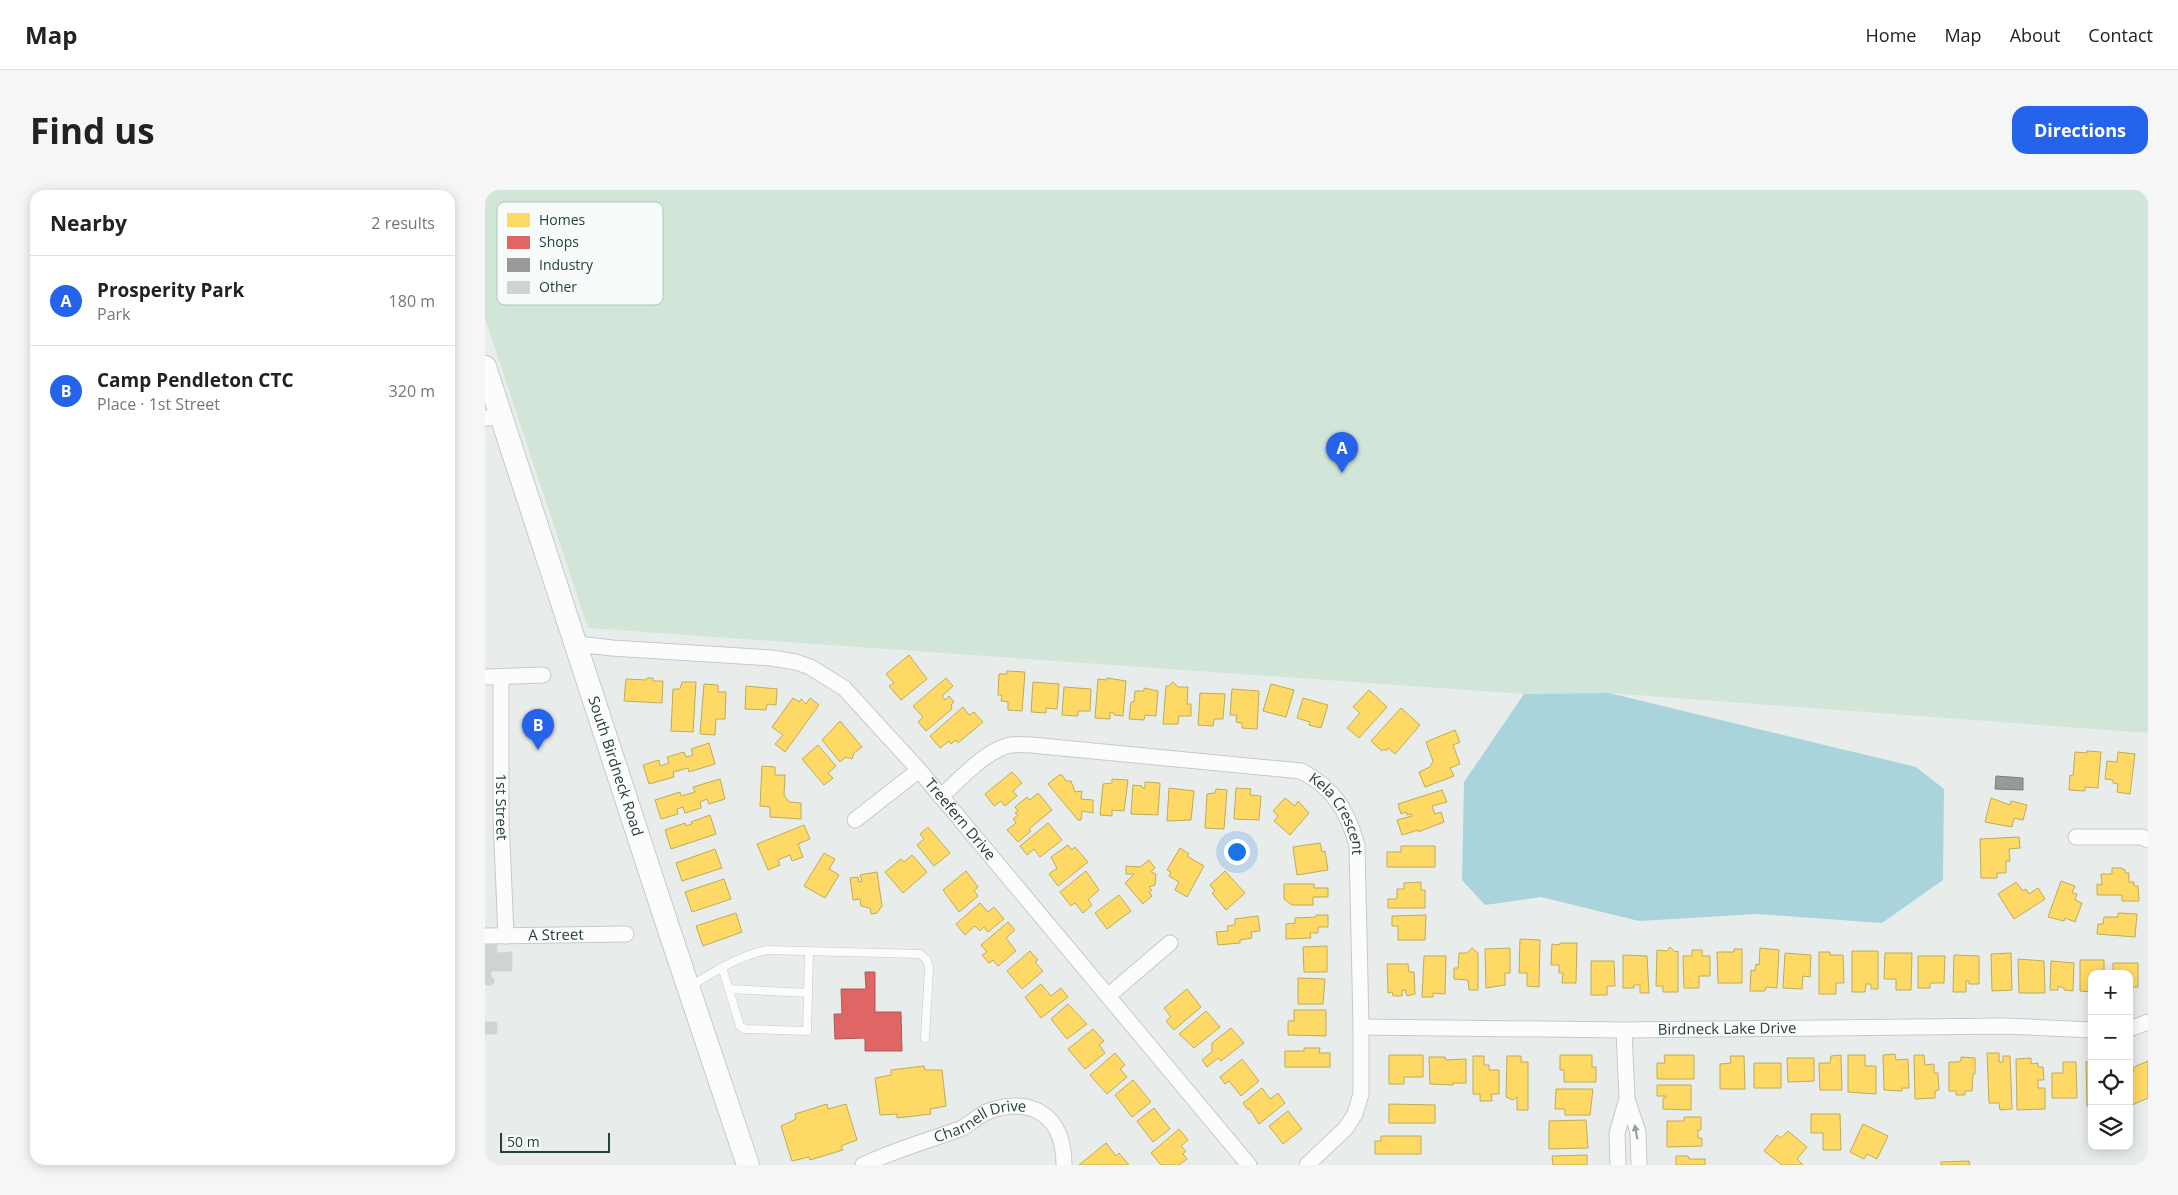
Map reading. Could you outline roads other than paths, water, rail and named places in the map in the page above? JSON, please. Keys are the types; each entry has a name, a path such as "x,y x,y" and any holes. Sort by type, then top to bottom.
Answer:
{"street":[{"name":"South Birdneck Road","path":"485,367 493,417 577,644 748,1165"},
{"name":"Treefern Drive","path":"577,644 771,658 796,662 810,667 844,688 919,770 1249,1165"},
{"path":"485,677 543,675"},
{"name":"1st Street","path":"501,677 501,818 506,936"},
{"name":"Kela Crescent","path":"941,797 962,777 996,750 1010,745 1031,744 1301,771 1317,779 1334,795 1350,819 1357,845 1361,1094 1355,1114 1347,1128 1307,1165"},
{"path":"855,820 919,770"},
{"path":"2076,837 2143,837 2148,840"},
{"name":"A Street","path":"485,936 627,934"},
{"path":"1108,996 1170,943"},
{"path":"2133,1028 2148,1022"},
{"name":"Birdneck Lake Drive","path":"1361,1027 1624,1030 2005,1026 2088,1030"},
{"path":"1624,1030 1627,1099 1638,1132 1639,1165"},
{"path":"1617,1165 1617,1133 1627,1099"},
{"name":"Charnell Drive","path":"863,1165 885,1154 962,1128 987,1112 1016,1105 1035,1109 1053,1123 1064,1152 1064,1165"}],"lane":[{"path":"688,987 722,967 754,953 767,950 920,954 927,960 929,968 925,1038"},
{"path":"722,967 740,1026 745,1029 807,1031 809,951"},
{"path":"729,989 808,993"}],"water":[{"path":"1609,693 1916,767 1944,789 1943,880 1882,923 1756,914 1639,921 1541,897 1485,905 1462,880 1464,782 1524,694"}],"place":[{"name":"Prosperity Park","path":"1342,473"},
{"name":"Camp Pendleton CTC","path":"538,750"}]}
